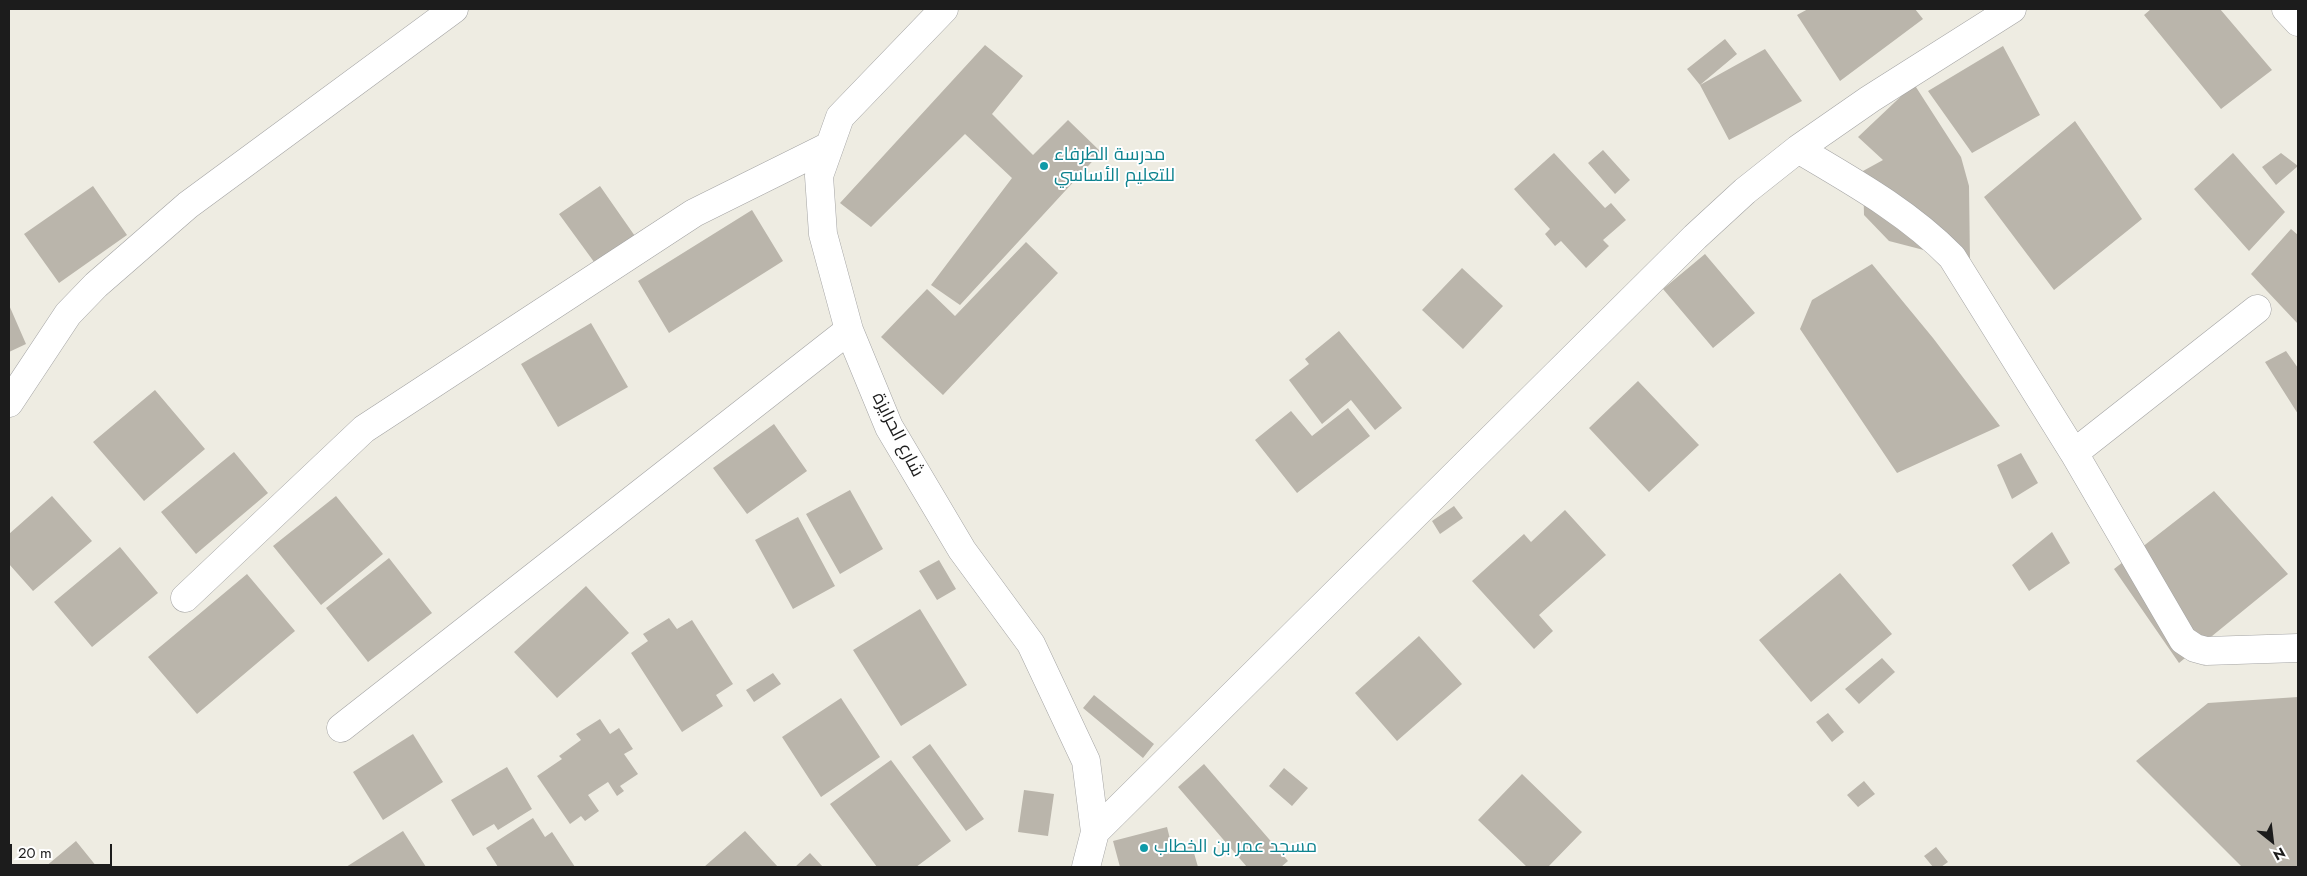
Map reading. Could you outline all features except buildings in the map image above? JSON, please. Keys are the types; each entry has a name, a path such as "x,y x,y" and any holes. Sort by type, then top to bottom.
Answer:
{"street":[{"path":"9,404 68,314 103,278 188,205 454,9"},
{"name":"شارع الحرايزة","path":"944,9 840,117 819,176 823,234 849,330 889,427 962,550 1031,644 1086,760 1095,832 1086,867"},
{"path":"1095,832 1695,237 1745,191 1798,149 1878,93 2012,9"},
{"path":"2286,9 2298,22"},
{"path":"186,598 364,429 694,212 829,146"},
{"path":"1798,149 1877,197 1930,234 1952,257 2074,452 2183,640 2195,648 2206,651 2298,648"},
{"path":"2074,452 2257,308"},
{"path":"341,728 849,330"}],"place":[{"name":"مدرسة الطرفاء للتعليم الأساسي","path":"1044,166"},
{"name":"مسجد عمر بن الخطاب","path":"1144,848"}]}
